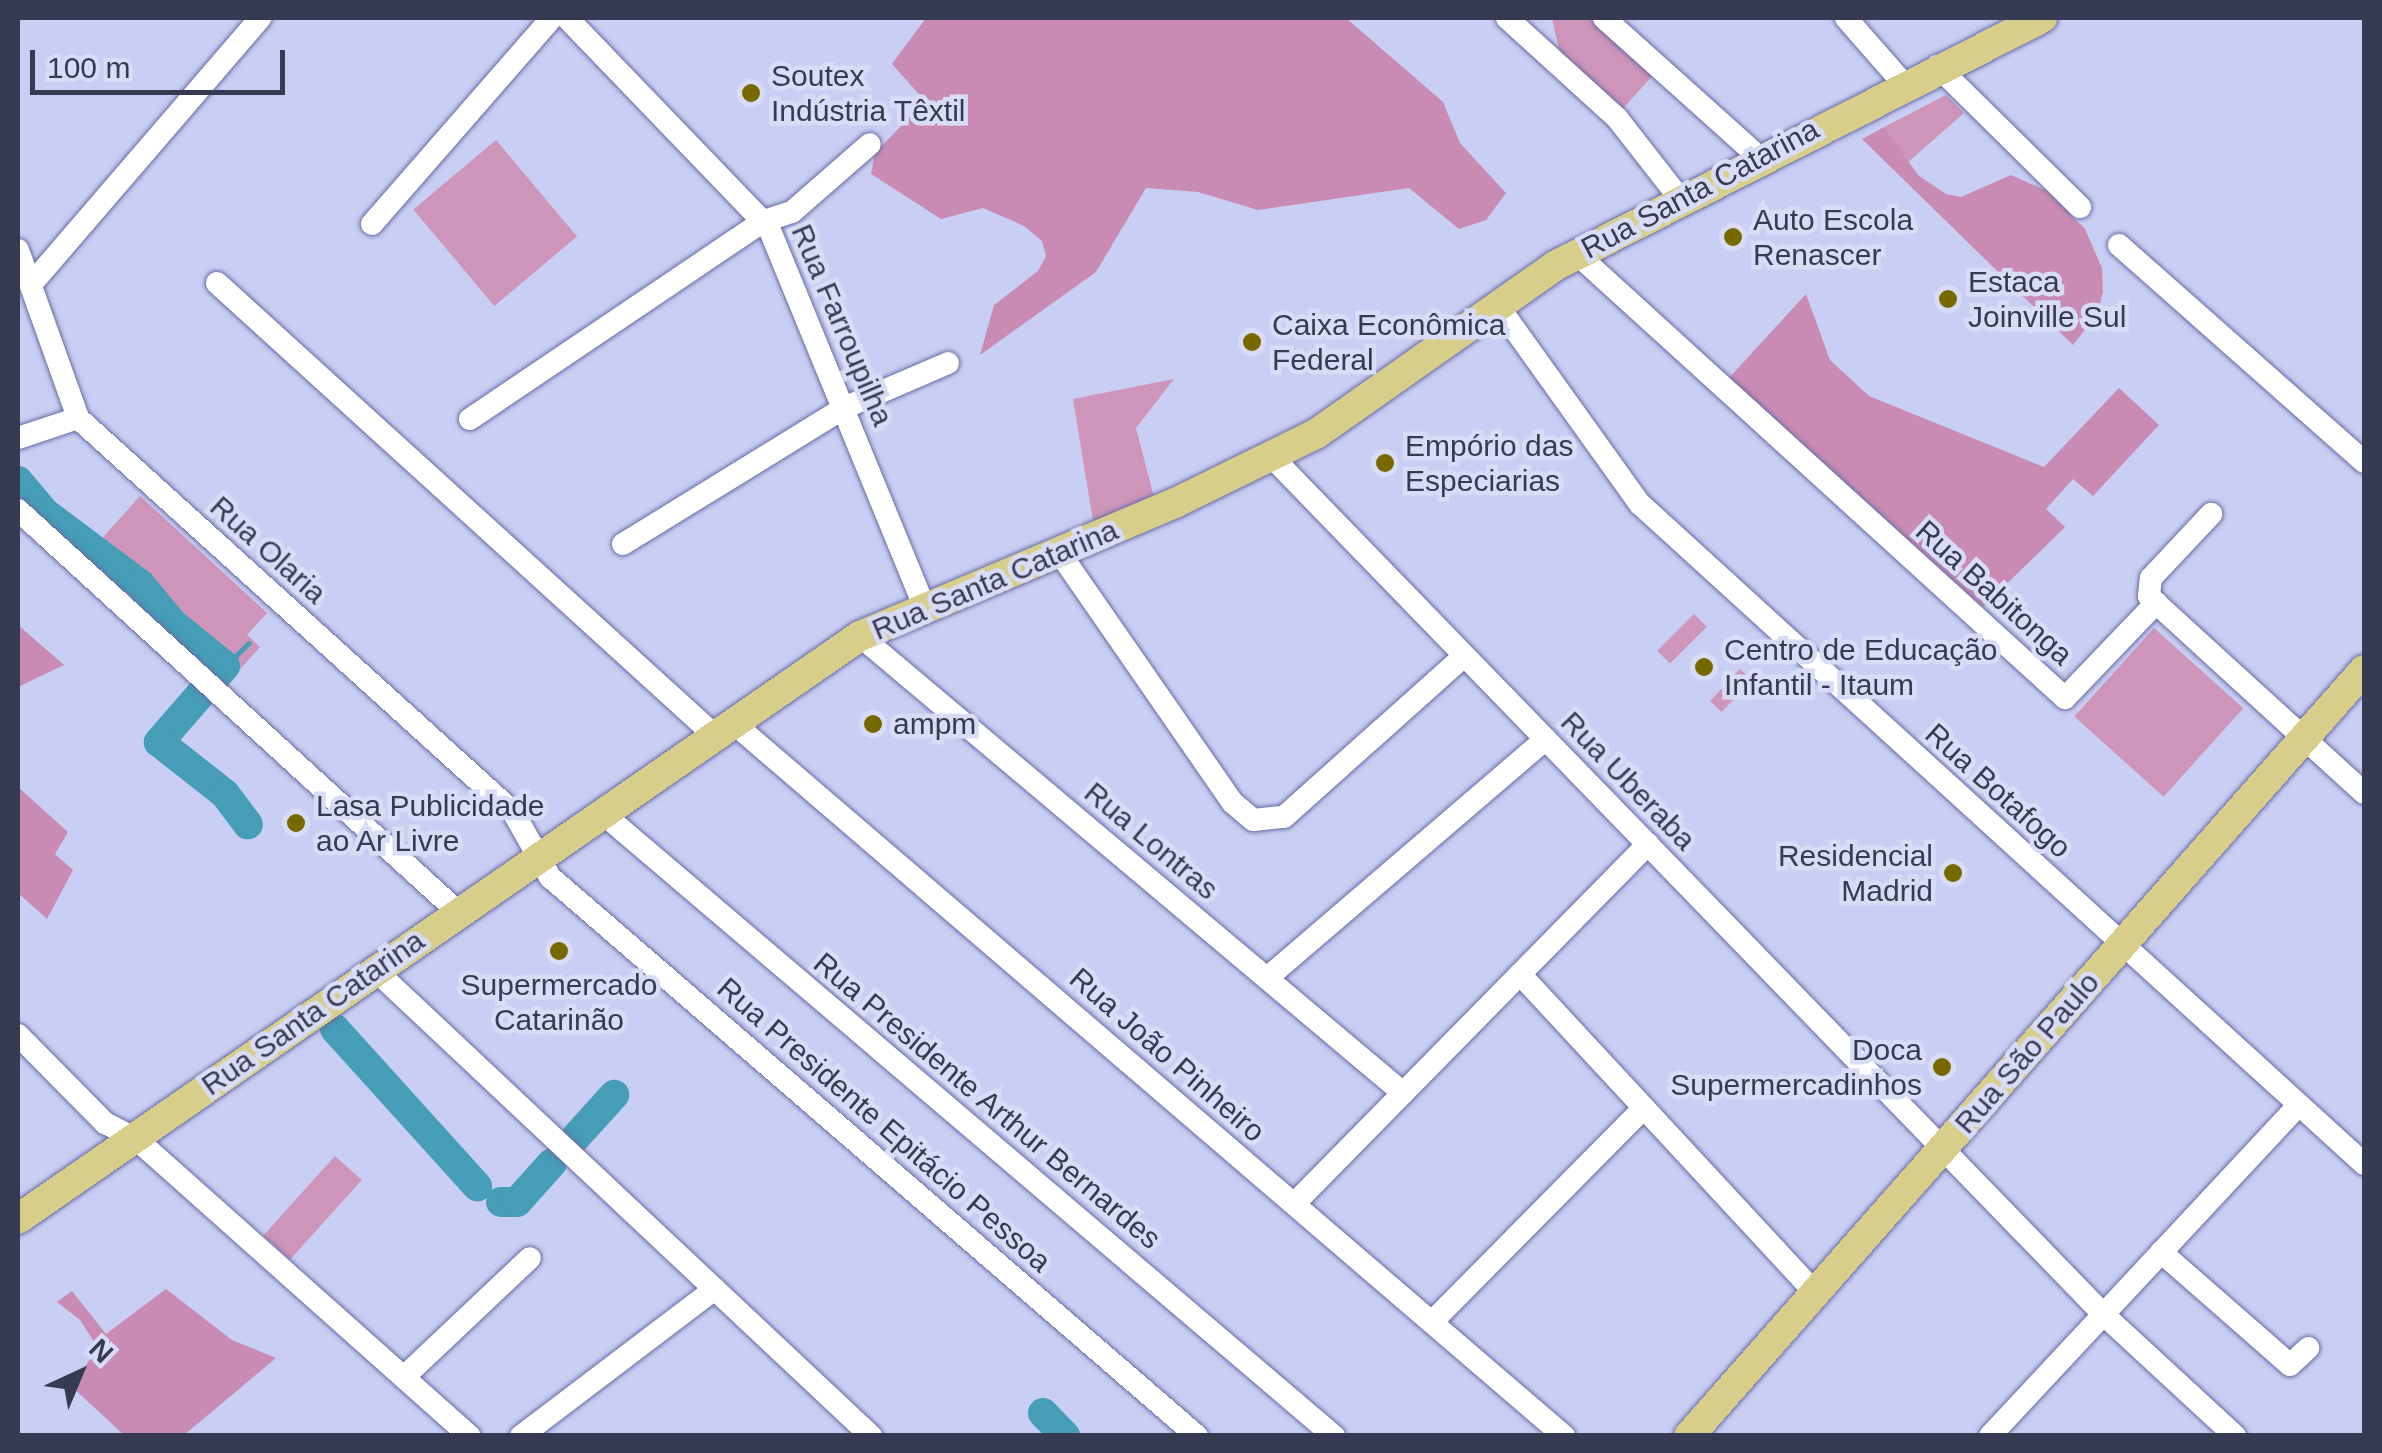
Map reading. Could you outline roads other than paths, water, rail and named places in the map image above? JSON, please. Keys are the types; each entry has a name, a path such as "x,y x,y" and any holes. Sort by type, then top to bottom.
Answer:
{"main road":[{"name":"Rua Santa Catarina","path":"18,1218 722,727 860,636 1271,456 1350,414 1498,306 1577,254 2025,21 2060,18"},
{"name":"Rua São Paulo","path":"1689,1436 2364,670"}],"street":[{"path":"34,281 260,18"},
{"path":"372,224 552,18"},
{"name":"Rua Farroupilha","path":"568,18 764,220 846,407 924,605"},
{"path":"1507,18 1617,118 1682,200"},
{"path":"1604,18 1760,158"},
{"path":"1846,18 1903,83"},
{"path":"1937,66 2080,207"},
{"path":"470,419 764,220 792,212 870,144"},
{"path":"2119,246 2364,462"},
{"path":"18,250 34,281 78,418 18,438"},
{"name":"Rua Babitonga","path":"1577,254 2065,698 2156,603"},
{"name":"Rua João Pinheiro","path":"218,283 722,727 1294,1204 1564,1436"},
{"name":"Rua Botafogo","path":"1498,306 1640,504 2364,1164"},
{"path":"623,544 846,407 948,363"},
{"name":"Rua Olaria","path":"78,418 513,812 538,856"},
{"name":"Rua Uberaba","path":"1271,456 2103,1314 2235,1436"},
{"path":"18,510 458,912"},
{"path":"2210,514 2152,578 2150,596 2364,793"},
{"path":"1059,552 1233,803 1264,822 1284,817 1464,656"},
{"name":"Rua Lontras","path":"860,636 1403,1092"},
{"path":"1267,978 1546,739"},
{"name":"Rua Presidente Arthur Bernardes","path":"601,812 1334,1436"},
{"path":"1294,1204 1648,844"},
{"name":"Rua Presidente Epitácio Pessoa","path":"538,856 550,877 1197,1436"},
{"path":"375,970 871,1436"},
{"path":"1520,974 1815,1293"},
{"path":"18,1034 106,1123 135,1138 469,1436"},
{"path":"1990,1436 2299,1104"},
{"path":"1432,1322 1644,1108"},
{"path":"2161,1252 2290,1365 2308,1348"},
{"path":"404,1377 530,1258"},
{"path":"521,1436 714,1289"}],"waterway":[{"path":"18,481 45,513 140,584 172,623 225,666 159,742 225,794 248,824"},
{"path":"225,666 249,643"},
{"path":"335,1029 477,1186"},
{"path":"576,1137 614,1095"},
{"path":"501,1202 517,1202 552,1163"},
{"path":"1043,1413 1065,1436"}],"place":[{"name":"Soutex Indústria Têxtil","path":"751,93"},
{"name":"Auto Escola Renascer","path":"1733,237"},
{"name":"Estaca Joinville Sul","path":"1948,299"},
{"name":"Caixa Econômica Federal","path":"1252,342"},
{"name":"Empório das Especiarias","path":"1385,463"},
{"name":"Centro de Educação Infantil - Itaum","path":"1704,667"},
{"name":"ampm","path":"873,724"},
{"name":"Lasa Publicidade ao Ar Livre","path":"296,823"},
{"name":"Residencial Madrid","path":"1953,873"},
{"name":"Supermercado Catarinão","path":"559,951"},
{"name":"Doca Supermercadinhos","path":"1942,1067"}]}
